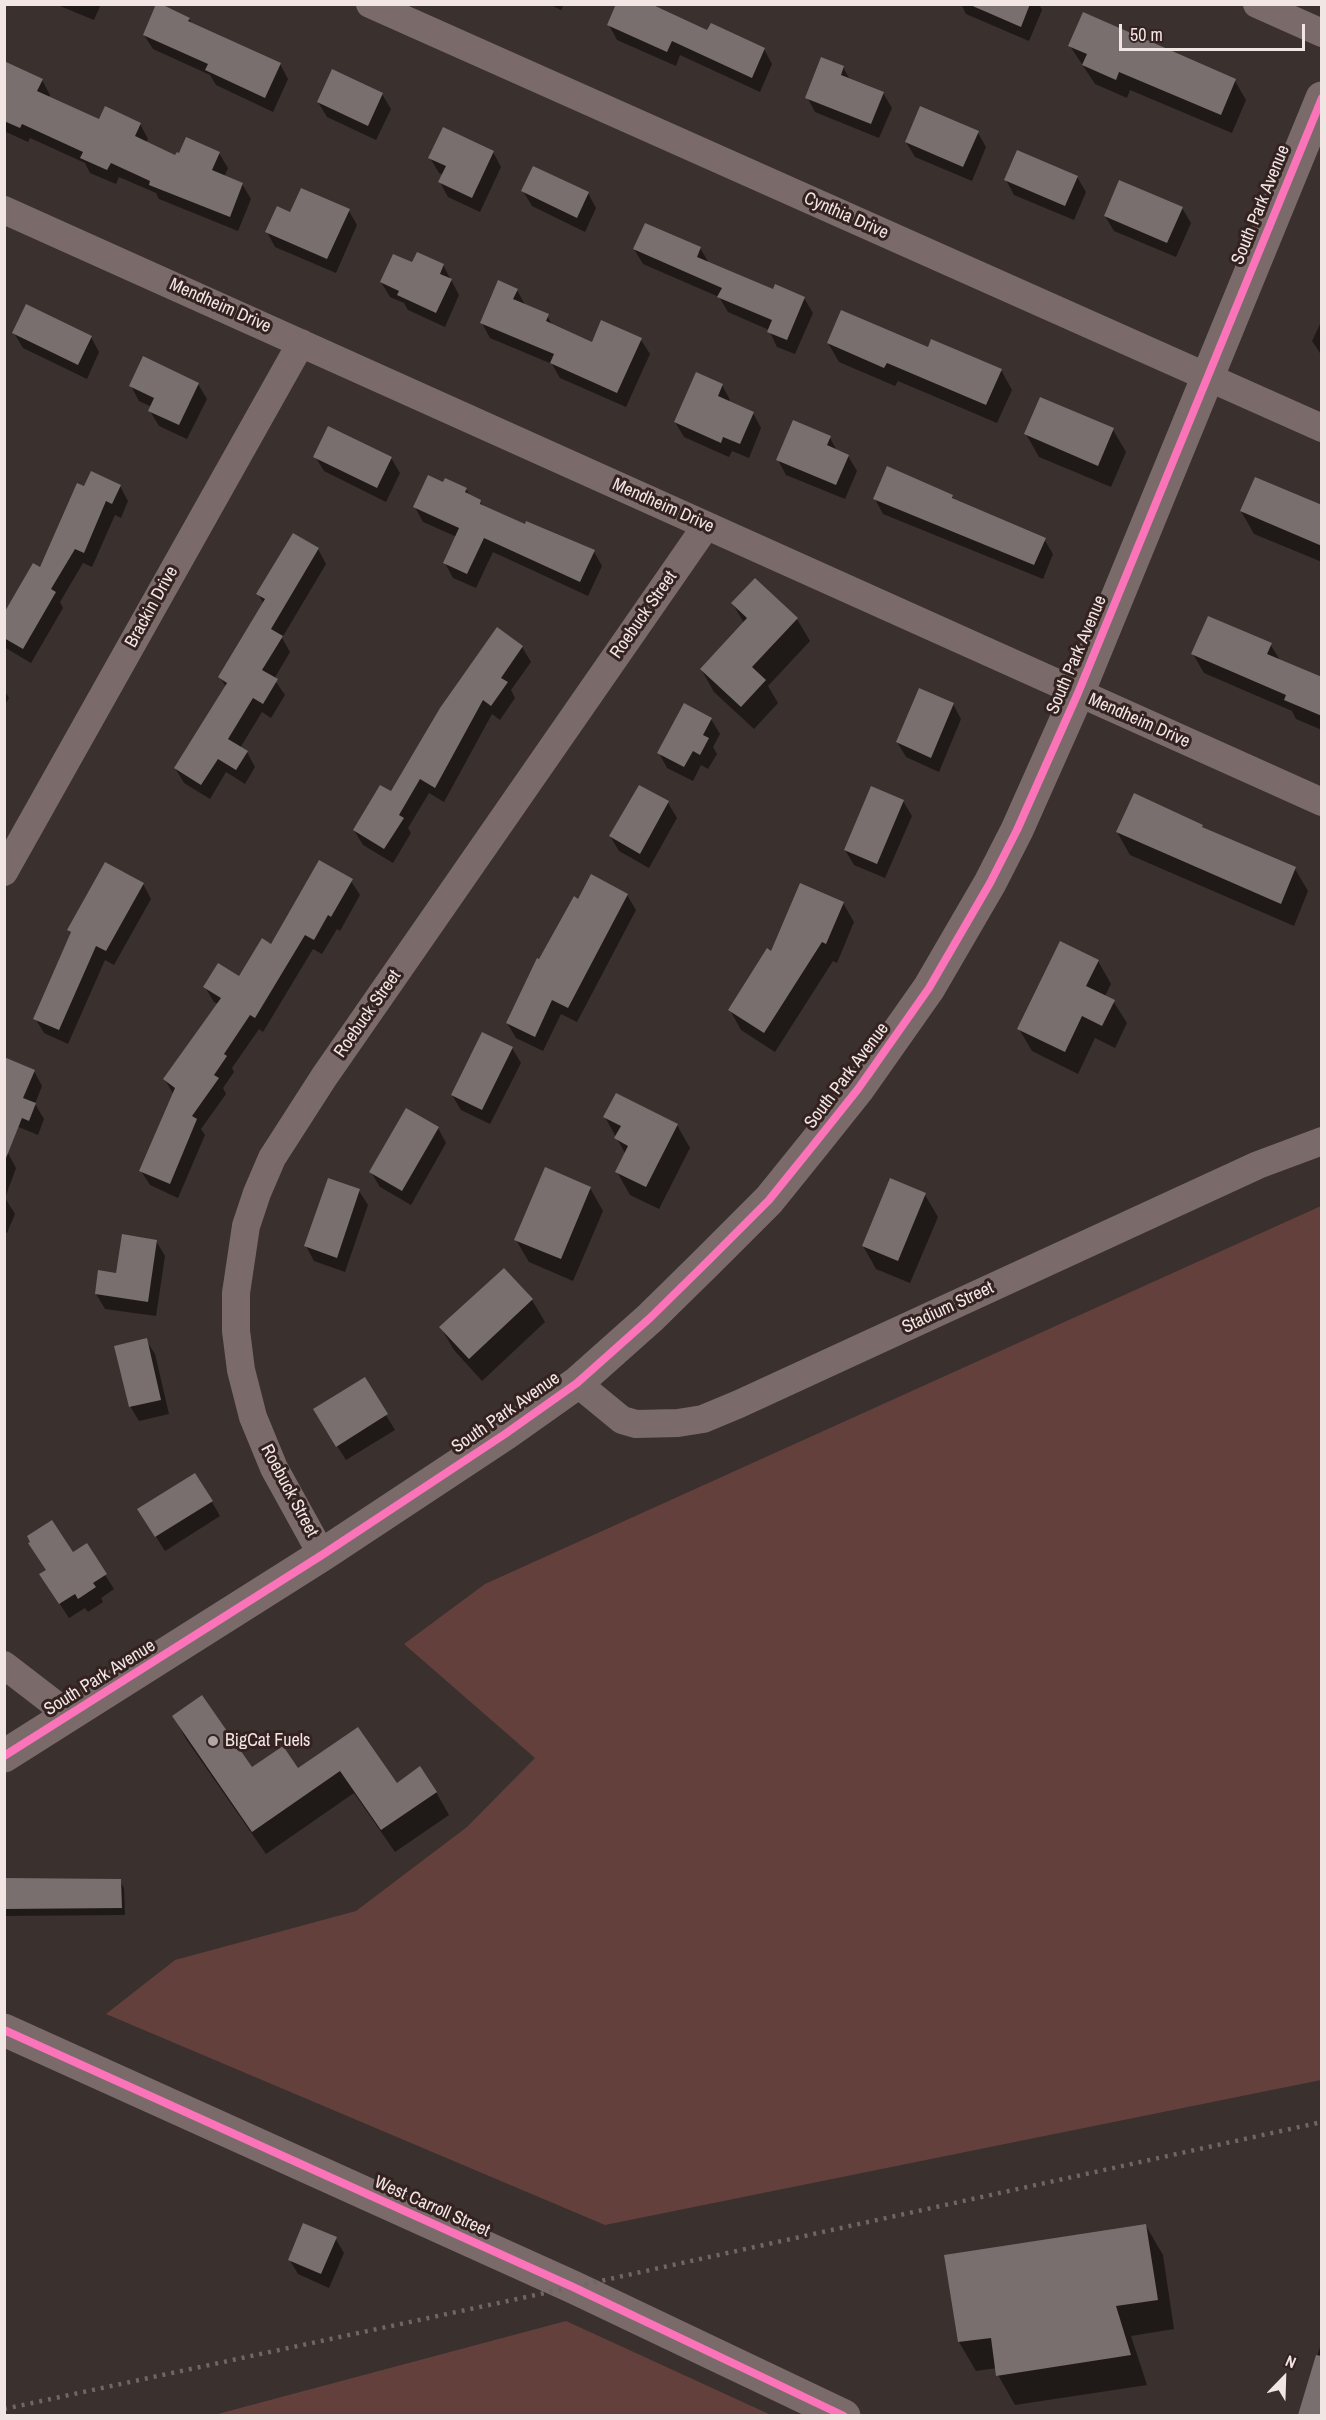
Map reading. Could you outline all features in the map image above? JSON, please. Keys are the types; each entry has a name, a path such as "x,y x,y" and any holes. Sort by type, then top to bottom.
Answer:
{"street":[{"name":"Cynthia Drive","path":"370,4 1322,428"},
{"path":"1257,4 1322,33"},
{"name":"South Park Avenue","path":"4,1756 322,1555 505,1434 577,1383 650,1318 769,1200 870,1071 929,988 990,883 1048,764 1322,98"},
{"name":"Mendheim Drive","path":"4,210 1322,802"},
{"name":"Brackin Drive","path":"4,872 300,343"},
{"name":"Roebuck Street","path":"322,1555 274,1468 253,1417 241,1370 236,1331 236,1293 246,1226 257,1193 272,1158 324,1077 706,526"},
{"name":"Stadium Street","path":"577,1383 622,1420 636,1424 669,1424 703,1419 1258,1165 1322,1142"},
{"path":"4,1665 69,1715"},
{"name":"West Carroll Street","path":"4,2030 573,2287 844,2415"}],"shaded area":[{"path":"1321,1206 1321,2080 605,2225 106,2014 175,1960 356,1911 467,1827 535,1758 404,1644 485,1584"},
{"path":"566,2321 771,2415 214,2415"}],"building":[{"path":"156,4 161,4 190,18 188,21 281,63 265,98 205,70 208,64 143,35"},
{"path":"616,4 651,4 707,30 711,23 765,48 752,78 672,41 667,52 607,25"},
{"path":"968,4 1030,4 1021,27"},
{"path":"1083,12 1236,79 1221,115 1119,72 1116,80 1082,65 1087,54 1068,46"},
{"path":"821,57 844,66 841,75 884,92 871,124 805,98"},
{"path":"4,61 43,79 37,91 99,119 105,106 141,123 135,136 175,155 179,153 186,137 220,152 212,170 243,183 230,217 149,185 150,181 111,163 107,170 80,158 83,152 22,124 20,128 4,121"},
{"path":"332,69 383,93 368,126 317,102"},
{"path":"920,106 979,131 963,167 905,142"},
{"path":"443,127 494,151 472,198 438,182 446,166 428,158"},
{"path":"1017,150 1078,176 1065,206 1004,180"},
{"path":"533,166 589,192 577,218 521,191"},
{"path":"1119,180 1183,207 1167,243 1104,216"},
{"path":"301,188 350,209 327,259 265,232 277,206 290,212"},
{"path":"645,223 701,247 697,257 773,289 775,284 805,297 787,340 767,332 772,320 717,297 722,288 633,249"},
{"path":"417,252 444,264 440,274 452,279 436,313 397,295 399,291 380,282 393,254 412,262"},
{"path":"498,280 518,289 513,299 549,314 546,321 592,342 601,320 642,338 617,393 550,363 554,354 480,323"},
{"path":"26,304 92,336 78,365 12,333"},
{"path":"841,310 928,347 931,339 1002,369 986,405 887,363 884,368 827,343"},
{"path":"143,356 199,383 179,425 148,411 154,398 129,386"},
{"path":"696,372 723,384 718,396 754,412 740,444 723,437 721,443 674,422"},
{"path":"1040,397 1114,428 1098,466 1024,434"},
{"path":"793,420 831,436 827,445 849,455 836,485 776,460"},
{"path":"328,426 392,457 377,488 313,457"},
{"path":"887,466 953,495 952,498 1046,538 1034,565 873,499"},
{"path":"91,471 121,485 112,504 106,501 84,553 75,549 51,589 56,592 23,649 4,638 4,613 33,563 40,567 77,483 84,486"},
{"path":"428,475 443,482 445,478 467,488 465,492 481,500 480,504 525,524 526,521 595,550 580,582 484,538 467,574 443,563 459,528 413,507"},
{"path":"1255,477 1322,505 1322,546 1240,511"},
{"path":"293,533 319,548 271,629 283,636 262,670 278,679 263,704 253,698 228,739 248,751 236,770 218,759 201,785 174,768 227,683 218,677 265,599 256,594"},
{"path":"755,578 798,618 752,667 766,680 741,707 700,669 747,618 731,603"},
{"path":"1208,616 1272,643 1267,654 1322,677 1322,716 1284,700 1286,695 1191,654"},
{"path":"497,627 523,646 501,678 508,682 491,706 483,700 435,788 420,779 399,815 404,818 384,849 353,830 380,785 391,791 440,708"},
{"path":"919,688 954,703 931,758 896,742"},
{"path":"684,703 712,718 703,735 709,738 700,755 693,751 684,767 657,753"},
{"path":"639,785 669,801 640,854 609,836"},
{"path":"871,786 904,800 877,864 844,850"},
{"path":"1134,793 1203,825 1202,827 1296,867 1281,904 1116,832"},
{"path":"319,860 353,879 331,917 328,915 314,940 305,935 255,1018 250,1015 224,1054 227,1056 214,1075 219,1078 192,1116 197,1119 170,1184 139,1171 175,1088 163,1079 221,998 203,987 218,963 239,976 262,938 271,944"},
{"path":"105,862 144,883 106,951 96,946 59,1030 33,1019 71,932 67,930"},
{"path":"591,874 628,894 568,1008 552,1000 535,1037 506,1023 537,958 539,959 574,896 578,899"},
{"path":"800,883 844,902 826,944 822,942 764,1033 728,1010 767,948 771,951"},
{"path":"1060,941 1099,960 1086,986 1115,1000 1102,1026 1082,1016 1065,1052 1017,1029"},
{"path":"482,1032 513,1047 482,1110 451,1095"},
{"path":"4,1057 35,1070 23,1098 36,1103 29,1121 22,1118 6,1158 4,1157"},
{"path":"616,1093 678,1124 646,1187 615,1172 628,1146 614,1138 621,1126 603,1117"},
{"path":"406,1108 439,1127 402,1191 369,1172"},
{"path":"545,1167 591,1187 561,1259 514,1240"},
{"path":"328,1178 360,1189 337,1258 304,1246"},
{"path":"890,1178 926,1193 898,1261 862,1246"},
{"path":"122,1234 157,1240 148,1302 95,1294 98,1270 116,1273"},
{"path":"504,1268 533,1299 469,1359 439,1327"},
{"path":"147,1338 161,1400 129,1407 114,1346"},
{"path":"365,1377 388,1414 336,1447 313,1409"},
{"path":"195,1473 213,1501 155,1537 137,1509"},
{"path":"52,1520 73,1552 87,1543 107,1574 93,1583 96,1587 78,1599 75,1594 59,1604 39,1574 46,1570 28,1543 30,1542 27,1536"},
{"path":"202,1695 252,1767 283,1746 298,1768 358,1727 397,1783 420,1766 437,1792 381,1830 340,1771 252,1832 172,1716"},
{"path":"4,1878 121,1879 122,1908 4,1909"},
{"path":"303,2223 337,2237 321,2274 288,2260"},
{"path":"1146,2224 1158,2300 1116,2306 1131,2355 996,2376 991,2338 958,2342 944,2255"},
{"path":"1316,2355 1322,2356 1322,2415 1298,2415"}],"railway":[{"path":"4,2409 573,2287 1322,2122"}],"cycle path":[{"path":"4,1756 322,1555 505,1434 577,1383 650,1318 769,1200 858,1089 929,988 990,883 1017,830 1078,693 1322,98"},
{"path":"4,2030 573,2287 844,2416"}],"place":[{"name":"BigCat Fuels","path":"213,1741"}]}
